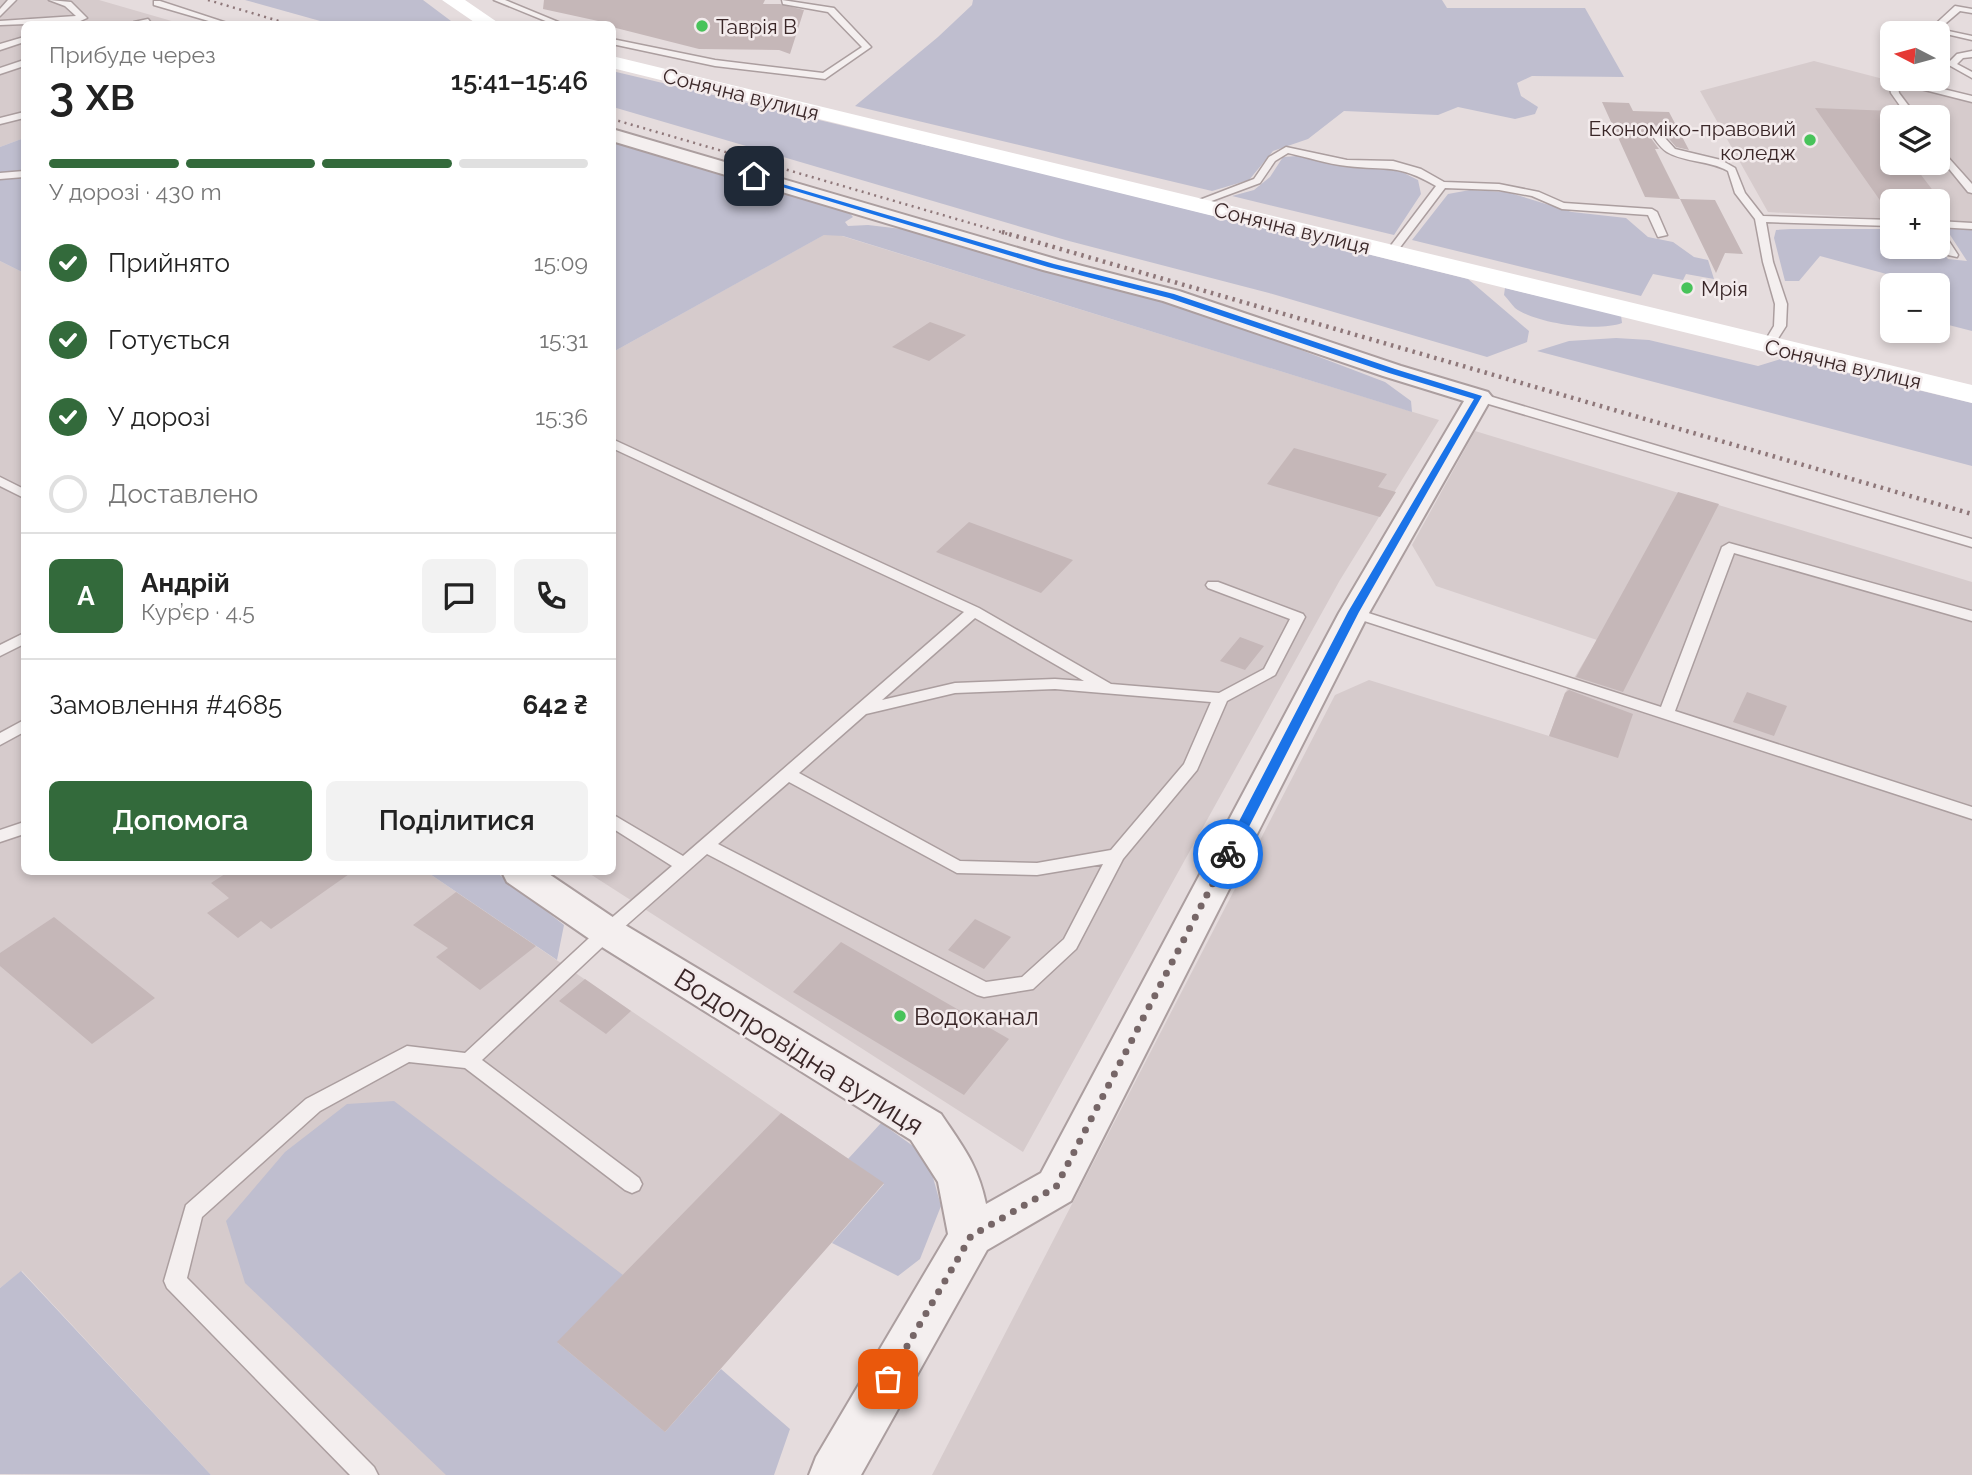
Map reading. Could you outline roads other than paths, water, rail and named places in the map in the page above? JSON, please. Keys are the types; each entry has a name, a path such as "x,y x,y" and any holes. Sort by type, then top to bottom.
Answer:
{"street":[{"path":"452,0 485,21"},
{"name":"Сонячна вулиця","path":"616,63 1972,394"},
{"path":"616,136 1051,265 1171,296 1392,371 1479,397 1354,612 1056,1187 971,1236 834,1475"},
{"name":"Водопровідна вулиця","path":"524,875 607,932 926,1127 960,1177 971,1236"}],"lane":[{"path":"0,14 12,0"},
{"path":"52,0 68,4 83,18"},
{"path":"498,0 551,21"},
{"path":"616,42 715,63 825,76 867,47 831,10 786,0"},
{"path":"157,4 216,21"},
{"path":"1972,11 1958,8 1933,30 1972,38"},
{"path":"33,21 83,18"},
{"path":"74,21 83,18"},
{"path":"0,23 21,22"},
{"path":"0,47 21,40"},
{"path":"1972,54 1960,56 1951,64 1972,75"},
{"path":"0,71 21,64"},
{"path":"1904,105 1895,93 1892,79 1972,99"},
{"path":"0,121 21,116"},
{"path":"1653,130 1662,144 1671,151 1707,157 1732,170 1740,193 1760,219 1768,262 1781,304 1780,326 1768,346"},
{"path":"1194,204 1256,181 1272,159 1286,150 1347,163 1394,164 1418,171 1442,186 1499,187 1535,194 1562,206 1652,212 1662,234"},
{"path":"1950,164 1972,190"},
{"path":"0,176 21,174"},
{"path":"1391,252 1442,186"},
{"path":"1760,219 1880,223"},
{"path":"1950,225 1972,226"},
{"path":"1950,250 1953,255"},
{"path":"1479,397 1972,543"},
{"path":"616,445 974,611 1108,689"},
{"path":"0,481 21,492"},
{"path":"1666,714 1729,547 1972,616"},
{"path":"862,710 955,688 1055,684 1221,698 1270,672 1298,617 1213,584"},
{"path":"469,1061 607,932 974,611"},
{"path":"1354,612 1972,813"},
{"path":"0,652 21,640"},
{"path":"707,846 984,990 1027,984 1070,944 1116,855 1191,766 1221,698"},
{"path":"0,740 21,727"},
{"path":"789,775 957,867 1037,869 1116,855"},
{"path":"616,822 684,865"},
{"path":"0,836 21,829"},
{"path":"366,1475 175,1281 193,1212 313,1105 407,1054 469,1061 632,1184"}],"railway":[{"path":"208,0 279,21"},
{"path":"616,120 1008,234"},
{"path":"1002,232 1972,514"}],"place":[{"name":"Таврія В","path":"702,26"},
{"name":"Економіко-правовий коледж","path":"1810,140"},
{"name":"Мрія","path":"1687,288"},
{"name":"Водоканал","path":"900,1016"}]}
